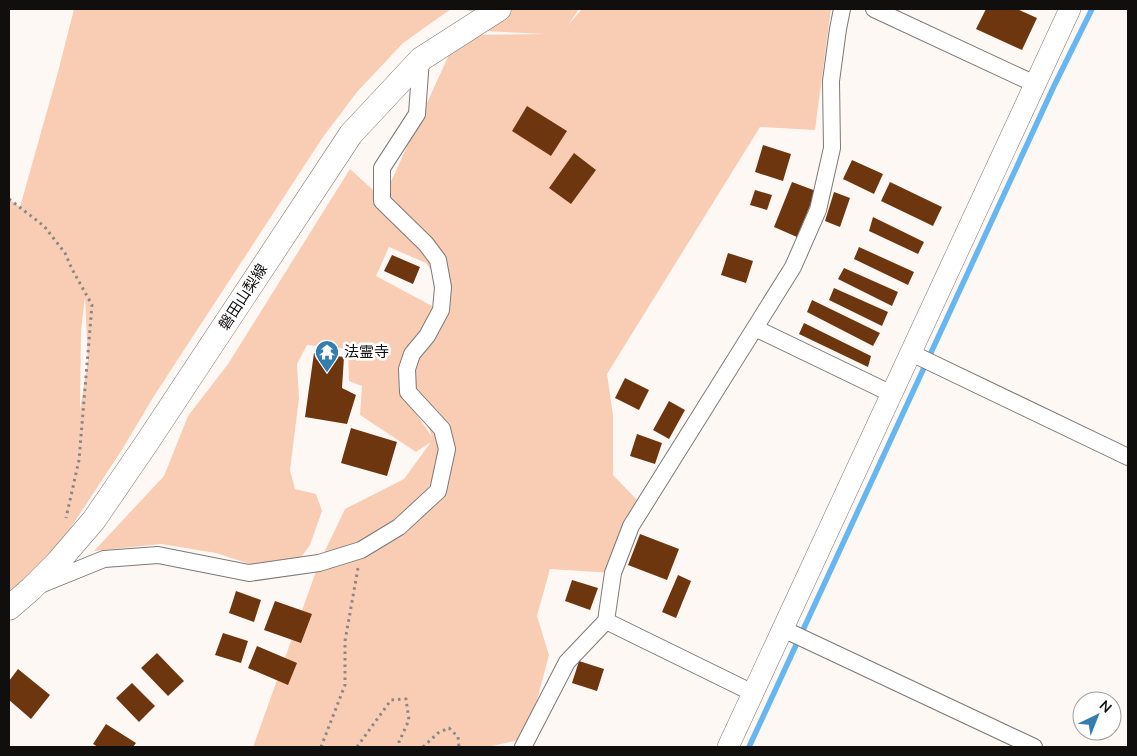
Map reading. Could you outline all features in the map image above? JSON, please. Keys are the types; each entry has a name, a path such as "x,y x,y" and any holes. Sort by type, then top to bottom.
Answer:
{"main road":[{"name":"磐田山梨線","path":"9,608 57,563 94,520 154,433 351,134 421,59 499,9"}],"street":[{"path":"523,747 567,662 606,621 613,572 631,526 793,267 818,210 832,148 831,81 842,9"},
{"path":"874,9 1035,84"},
{"path":"728,747 1070,9"},
{"path":"31,589 104,560 158,555 249,573 319,563 361,550 399,527 438,491 447,449 442,429 408,392 407,369 412,354 426,336 441,310 444,287 438,260 426,244 382,201 382,168 417,114 421,59"},
{"path":"755,328 892,394"},
{"path":"911,353 1128,457"},
{"path":"606,621 753,693"},
{"path":"783,629 1034,747"}],"path":[{"path":"9,199 44,226 65,253 92,306 79,460 65,523"},
{"path":"321,747 345,685 345,641 361,550"},
{"path":"357,747 391,700 406,699 409,720 399,742 399,747"},
{"path":"423,747 438,732 449,728 458,737 459,747"}],"shaded area":[{"path":"74,9 451,9 403,43 357,92 323,137 62,541 9,606 9,199 20,207","holes":["85,297 88,360 80,410 81,331"]},
{"path":"463,9 579,9 568,25 582,9 831,9 815,130 760,127 607,374 613,415 613,475 639,502 613,573 550,569 537,616 549,655 527,738 488,747 253,747 319,563 345,509 404,479 431,442 416,452 360,415 362,386 349,381 348,349 307,345 297,364 299,398 290,470 295,489 316,494 322,511 310,545 294,567 253,565 216,553 161,544 94,551 164,476 188,416 228,364 350,169 383,199 458,35 545,34 465,30 486,16","holes":["389,247 426,263 443,287 434,307 376,276","408,371 432,437 406,399"]}],"building":[{"path":"986,9 1017,9 1037,18 1022,50 976,29"},
{"path":"527,106 567,131 551,156 512,131"},
{"path":"763,145 791,154 783,181 755,172"},
{"path":"574,153 596,170 571,204 549,188"},
{"path":"852,160 883,174 874,194 843,179"},
{"path":"792,182 816,191 797,237 774,227"},
{"path":"890,182 942,207 933,226 881,201"},
{"path":"755,190 772,195 767,210 750,205"},
{"path":"834,192 850,198 840,227 825,221"},
{"path":"873,217 924,242 918,254 869,231"},
{"path":"859,247 914,272 908,285 854,259"},
{"path":"728,253 753,261 746,283 721,275"},
{"path":"392,255 420,267 413,284 384,271"},
{"path":"844,268 898,292 892,306 838,279"},
{"path":"834,288 888,312 882,326 829,300"},
{"path":"812,300 880,333 873,346 807,312"},
{"path":"804,323 871,356 868,367 799,334"},
{"name":"法霊寺","path":"314,353 344,357 342,388 356,395 347,424 305,417"},
{"path":"625,378 649,390 639,410 615,398"},
{"path":"669,401 685,410 669,439 653,430"},
{"path":"351,428 397,442 387,476 341,463"},
{"path":"637,434 662,443 655,464 630,456"},
{"path":"640,534 679,549 667,580 628,565"},
{"path":"678,575 691,581 676,618 662,612"},
{"path":"572,580 598,588 590,610 565,601"},
{"path":"236,591 261,600 254,622 229,613"},
{"path":"275,601 312,614 301,643 264,630"},
{"path":"223,633 248,641 241,663 215,655"},
{"path":"257,646 297,663 288,685 248,668"},
{"path":"157,653 184,681 168,696 141,668"},
{"path":"579,661 604,669 597,691 572,683"},
{"path":"18,669 50,695 31,719 9,700 9,681"},
{"path":"132,683 155,706 139,722 116,698"},
{"path":"106,724 136,743 133,747 98,747 93,744"}],"waterway":[{"path":"749,747 1054,86 1092,9"}],"place":[{"name":"法霊寺","path":"327,373"}]}
